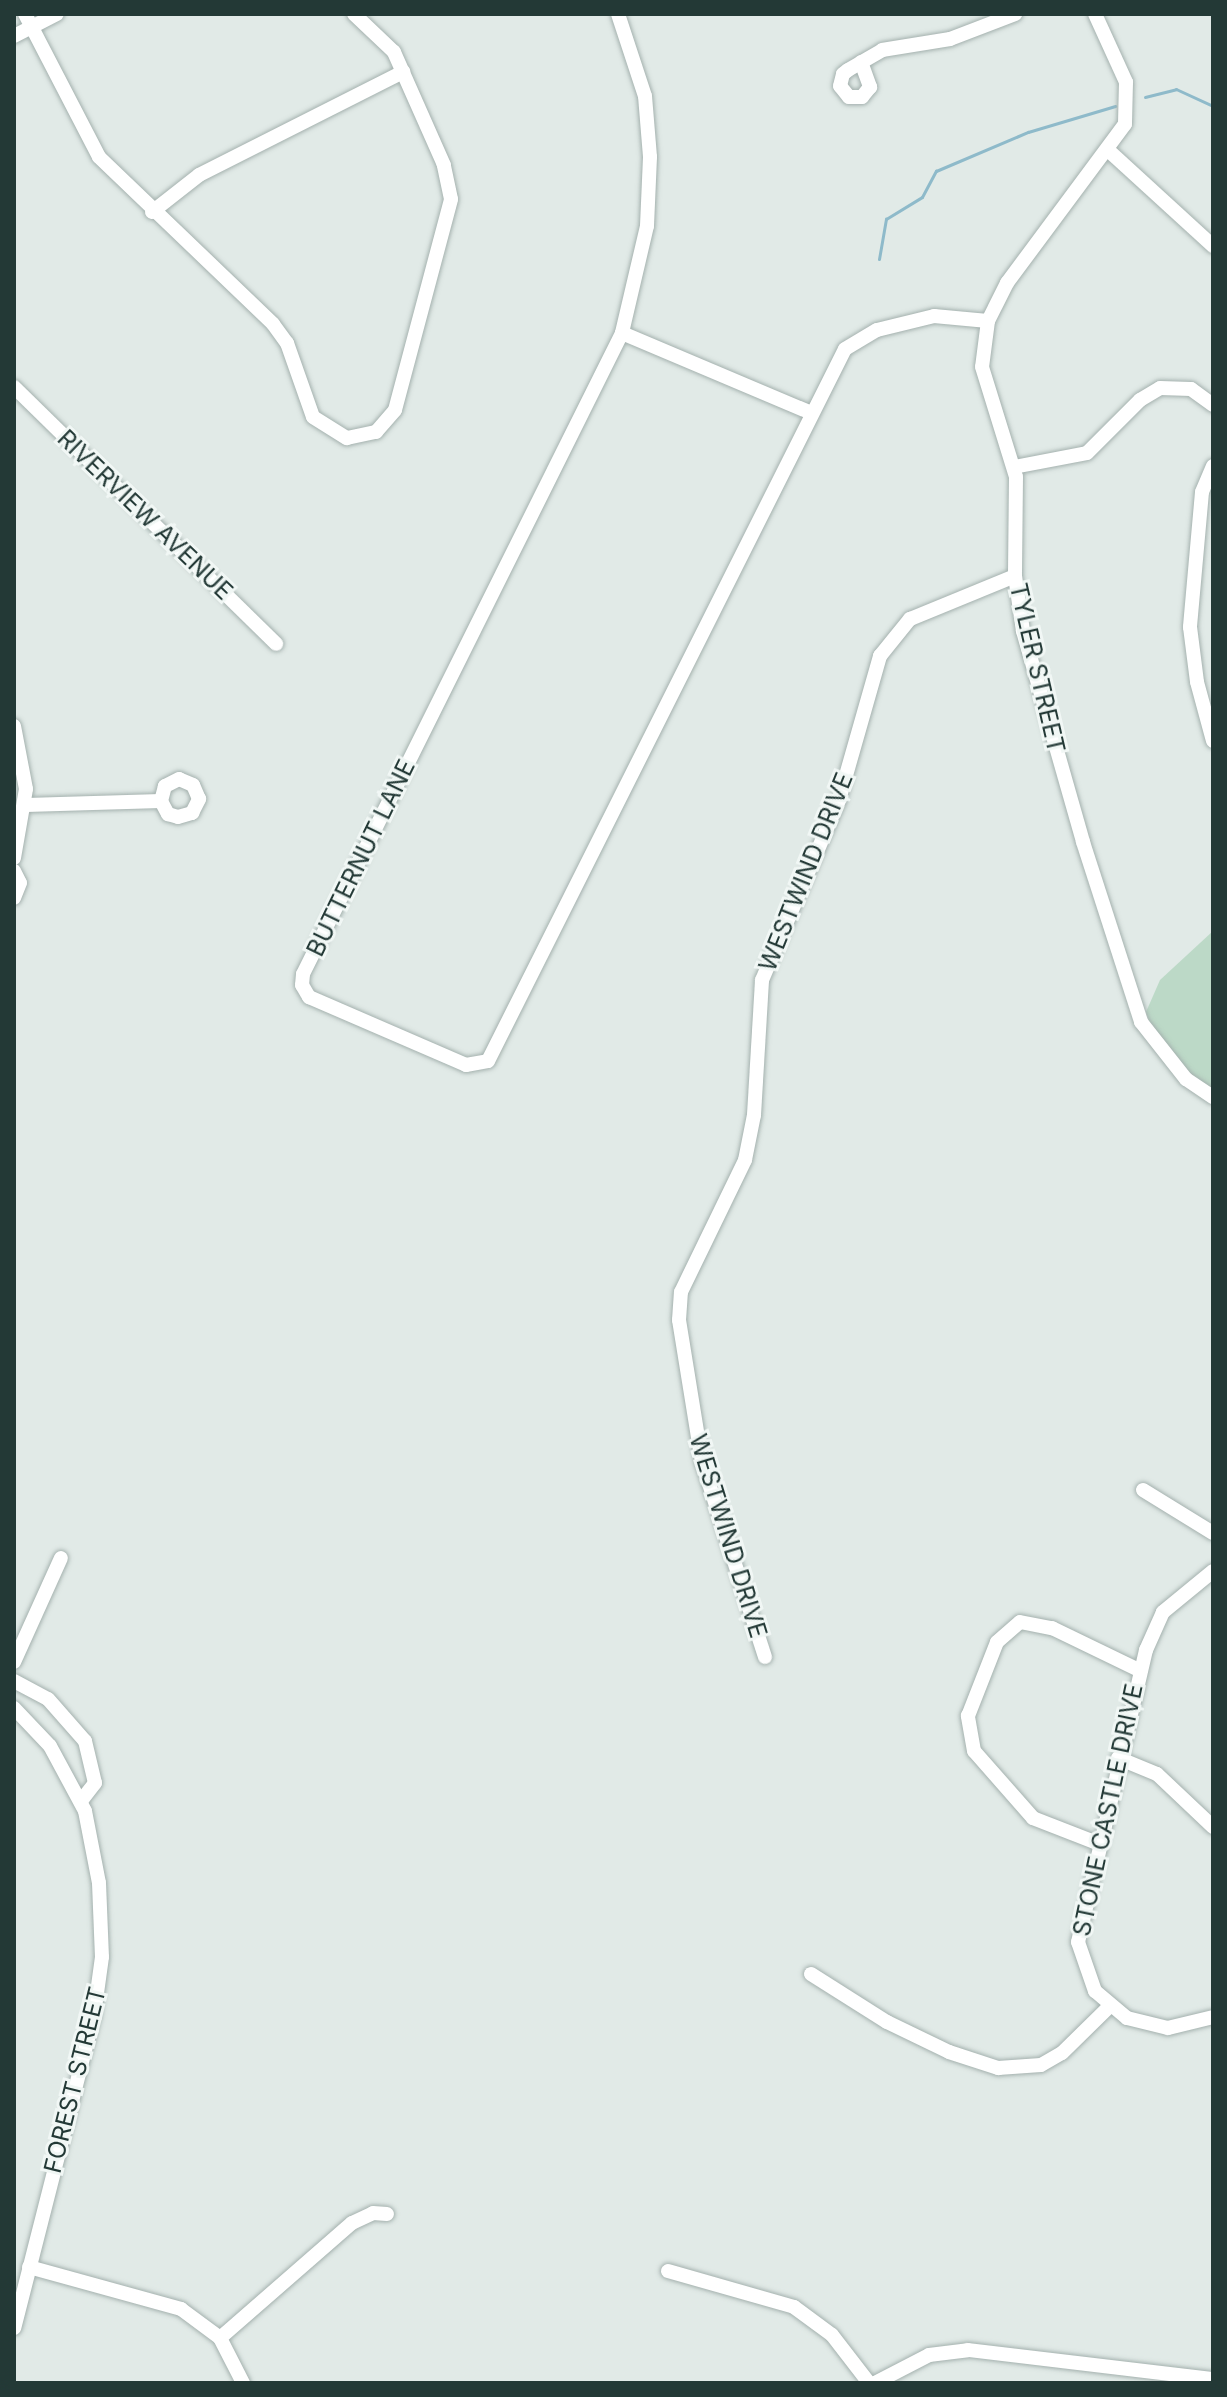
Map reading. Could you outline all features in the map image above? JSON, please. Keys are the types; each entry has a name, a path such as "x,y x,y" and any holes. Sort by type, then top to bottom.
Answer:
{"street":[{"path":"14,36 29,20 57,14"},
{"path":"29,20 99,157 152,212 273,324 287,343 308,408 320,425 347,438 376,432 399,401 451,199 447,173 403,72 388,44 354,14"},
{"name":"BUTTERNUT LANE","path":"618,14 645,96 650,157 647,226 622,333 302,980 303,991 314,1000 466,1065 478,1066 493,1055 840,356 857,339 934,316 988,321"},
{"path":"861,62 894,45 950,39 1015,14"},
{"name":"TYLER STREET","path":"1095,14 1129,96 1125,124 1109,151 1007,283 988,321 982,367 1014,467 1015,576 1041,707 1141,1022 1186,1079 1213,1097"},
{"path":"152,212 199,175 403,72"},
{"path":"1109,151 1213,246"},
{"path":"622,333 811,413"},
{"name":"RIVERVIEW AVENUE","path":"14,387 276,644"},
{"path":"1014,467 1087,453 1140,400 1160,388 1191,389 1213,405"},
{"path":"1213,466 1202,492 1190,627 1197,682 1213,741"},
{"name":"WESTWIND DRIVE","path":"765,1657 702,1462 679,1320 681,1292 745,1160 754,1115 762,980 839,800 880,656 910,619 1015,576"},
{"path":"14,726 25,771 26,805 14,858"},
{"path":"26,805 161,801"},
{"path":"14,871 20,883 14,898"},
{"path":"1143,1490 1213,1533"},
{"path":"14,1662 61,1558"},
{"name":"STONE CASTLE DRIVE","path":"1110,2006 1090,1982 1078,1942 1097,1843 1139,1670 1163,1612 1213,1571"},
{"path":"1097,1843 1033,1818 974,1751 968,1716 997,1642 1020,1622 1052,1628 1139,1670"},
{"path":"14,1681 48,1699 85,1741 95,1783 81,1801"},
{"name":"FOREST STREET","path":"14,1708 50,1746 81,1801 99,1883 100,1983 14,2328"},
{"path":"1118,1758 1157,1774 1213,1827"},
{"path":"811,1974 899,2028 998,2068 1041,2065 1062,2053 1110,2006 1158,2027 1189,2026 1213,2017"},
{"path":"220,2338 352,2223 373,2213 387,2214"},
{"path":"29,2267 181,2309 220,2338 243,2383"},
{"path":"668,2271 794,2307 832,2335 872,2383 929,2355 968,2350 1213,2379"}],"green space":[{"path":"1213,931 1213,1089 1187,1072 1153,1031 1146,1012 1160,980"}],"waterway":[{"path":"1145,97 1176,89 1213,106"},
{"path":"879,259 886,219 922,197 936,171 1028,132 1115,106"}]}
